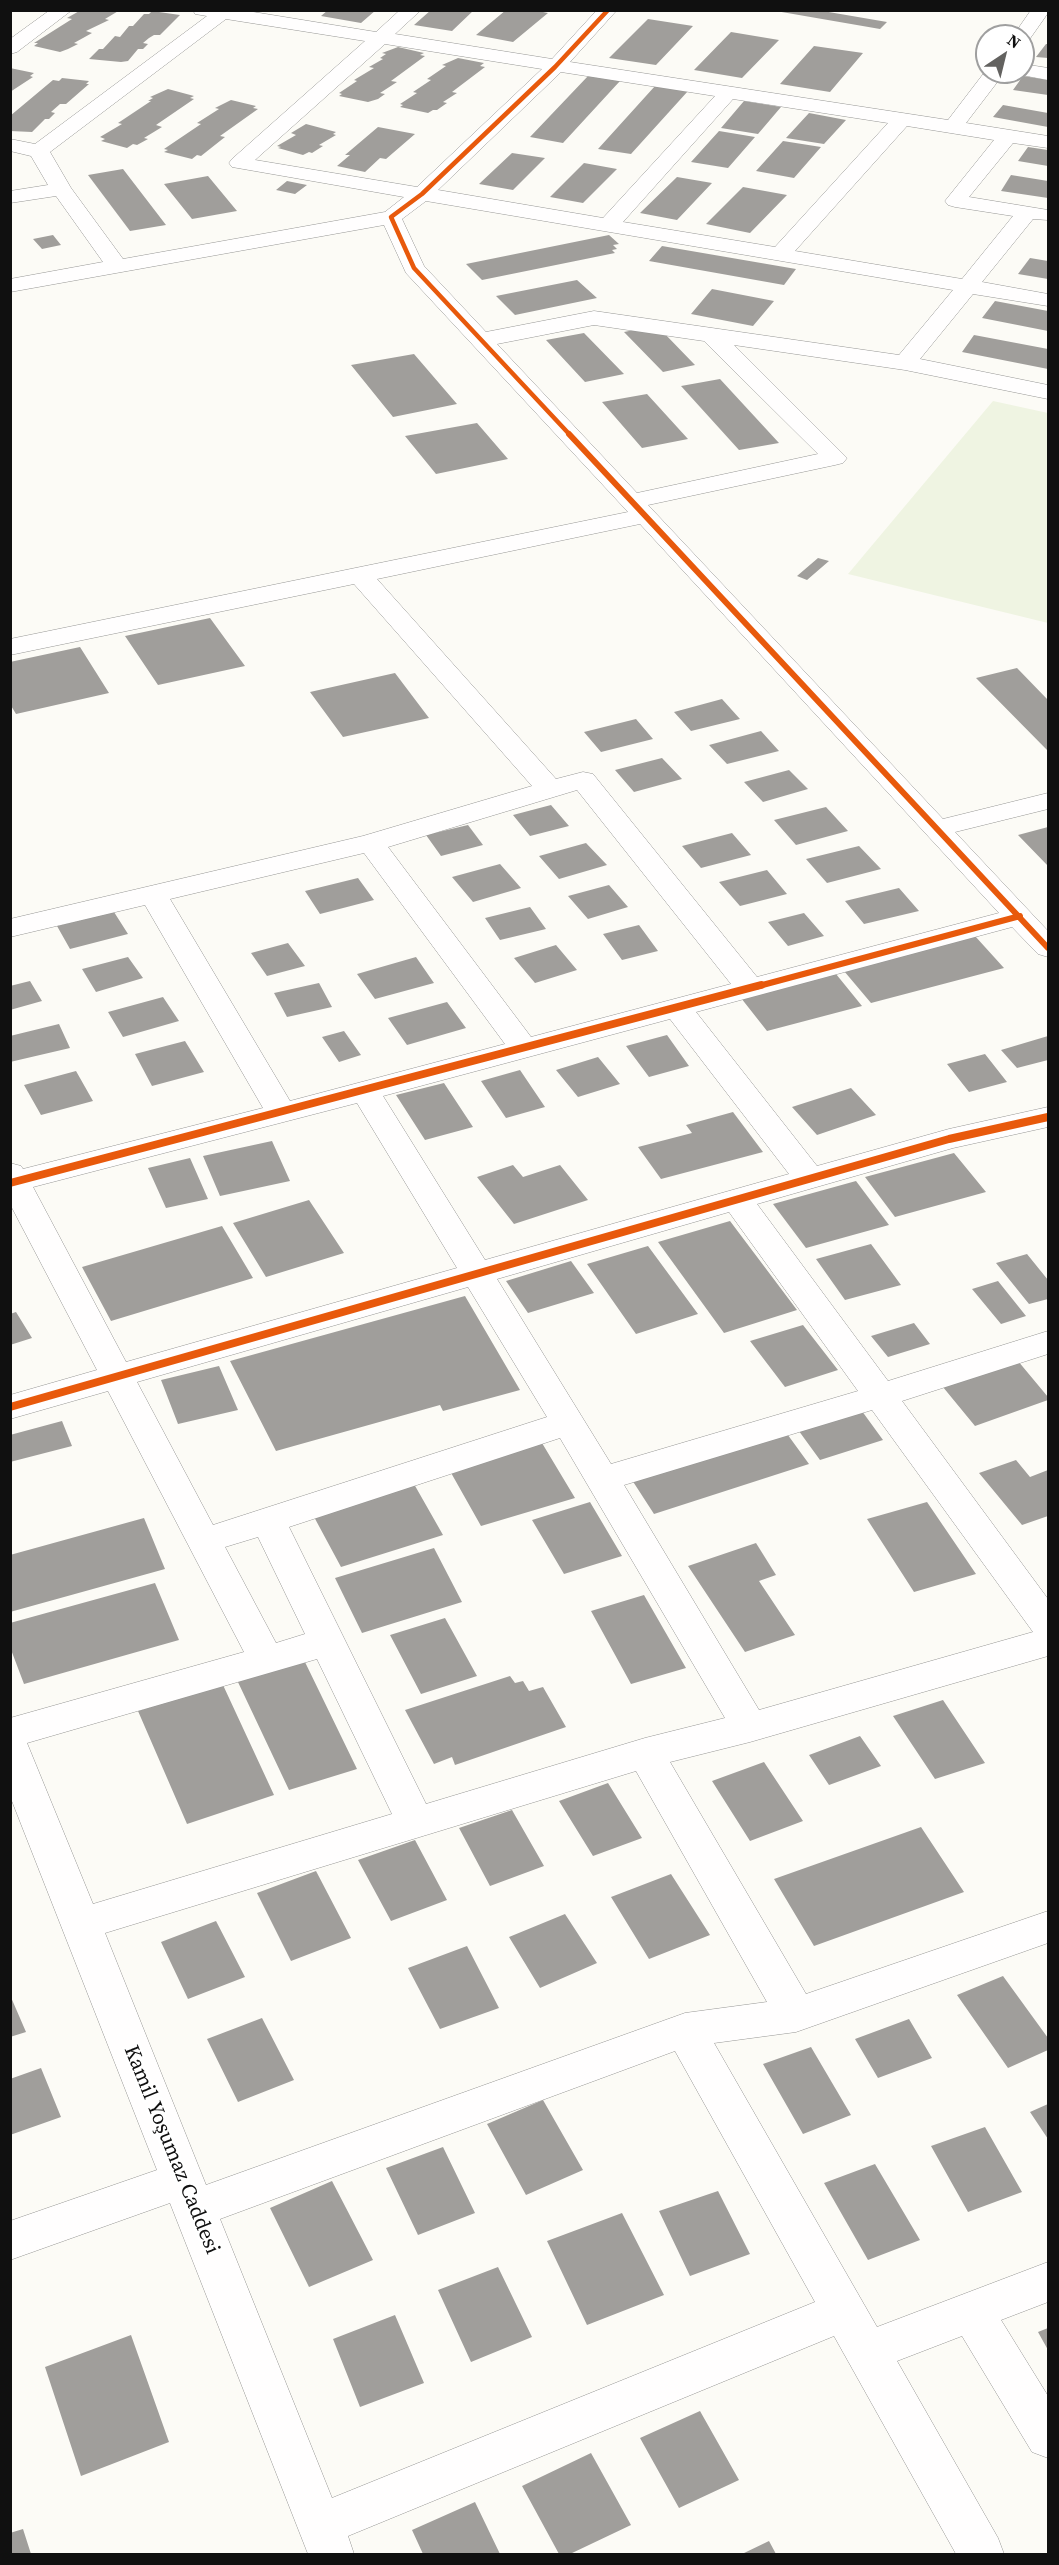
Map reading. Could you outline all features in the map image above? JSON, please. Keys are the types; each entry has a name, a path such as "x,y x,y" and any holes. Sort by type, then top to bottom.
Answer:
{"street":[{"path":"15,41 63,10"},
{"path":"202,10 555,67 1048,142"},
{"path":"412,10 239,163 1048,300"},
{"path":"10,286 391,217 422,194 555,67 608,10"},
{"path":"1031,24 1041,10"},
{"path":"39,151 225,12"},
{"path":"952,128 986,84"},
{"path":"608,225 728,93"},
{"path":"781,254 902,120"},
{"path":"1008,136 955,201 1038,214"},
{"path":"10,145 39,151 61,189 117,266"},
{"path":"10,197 61,189"},
{"path":"905,363 967,286 1038,214"},
{"path":"391,217 414,268 938,828 1038,931"},
{"path":"481,340 594,318 905,363 1048,392"},
{"path":"10,647 360,575 835,458 709,333"},
{"path":"360,575 550,790"},
{"path":"10,928 370,843 583,780 750,988"},
{"path":"938,828 1048,801"},
{"path":"370,843 524,1049"},
{"path":"153,894 282,1113"},
{"path":"266,1659 12,1180 282,1113 750,988 1038,931"},
{"path":"677,1008 810,1179"},
{"path":"365,1091 602,1479 750,1727"},
{"path":"10,1407 949,1139 1048,1117"},
{"path":"737,1200 1048,1626"},
{"path":"602,1479 880,1396 1048,1341"},
{"path":"204,1541 568,1423"},
{"path":"268,1521 415,1821"},
{"path":"10,1732 327,1642"},
{"path":"81,1924 645,1753 750,1727 1048,1642"},
{"name":"Kamil Yoşumaz Caddesi","path":"10,1746 325,2540"},
{"path":"645,1753 796,2014"},
{"path":"10,2241 188,2195 685,2030 796,2014 1048,1927"},
{"path":"685,2030 981,2554"},
{"path":"867,2352 1048,2282"},
{"path":"325,2540 843,2311"},
{"path":"971,2311 1048,2438"}],"green space":[{"path":"993,401 1048,413 1048,623 848,574"}],"building":[{"path":"81,10 120,10 105,19 109,20 86,31 92,33 68,49 60,52 34,46 38,43 34,43 72,19 67,18"},
{"path":"328,10 376,10 361,23 321,16"},
{"path":"431,10 474,10 452,31 414,25"},
{"path":"506,10 533,10 548,13 513,42 476,35"},
{"path":"770,10 817,10 887,22 880,29"},
{"path":"152,11 180,15 160,35 154,35 143,43 148,44 143,49 138,49 128,61 89,59 115,36 120,37 129,26 133,26 144,14"},
{"path":"648,19 693,26 656,65 609,58"},
{"path":"731,32 779,40 742,78 694,70"},
{"path":"1048,44 1048,58 1036,57"},
{"path":"814,46 863,53 830,92 780,84"},
{"path":"398,47 424,53 420,55 425,56 391,81 397,82 380,93 385,94 378,99 368,102 339,96 342,94 339,93 357,81 354,80 374,68 369,67 383,59 380,58 386,54 382,53"},
{"path":"458,58 484,63 480,66 485,67 452,92 457,93 443,102 447,103 437,110 428,113 400,107 403,105 400,104 417,93 413,92 431,80 427,79 446,66 442,65"},
{"path":"10,68 34,73 30,76 33,77 10,92"},
{"path":"588,76 620,81 563,143 530,137"},
{"path":"62,78 89,81 86,84 89,84 66,104 60,104 51,112 55,113 49,119 45,119 32,132 10,131 10,116 53,80 59,81"},
{"path":"1035,78 1048,80 1048,95 1013,90 1017,84 1035,84"},
{"path":"655,86 688,91 631,154 598,149"},
{"path":"168,89 194,96 190,98 194,99 156,125 162,127 137,145 133,144 127,148 101,141 105,139 100,137 122,124 118,123 151,101 148,101 153,98 150,97"},
{"path":"231,100 256,106 253,108 258,109 220,136 225,137 201,156 197,155 192,159 164,152 168,150 164,149 201,124 197,123 219,109 215,108"},
{"path":"744,101 781,107 758,134 721,128"},
{"path":"1003,105 1048,113 1048,127 993,117"},
{"path":"809,113 846,120 824,144 786,138"},
{"path":"306,124 336,132 333,134 336,135 319,145 323,146 312,153 303,155 278,148 281,147 277,146 296,135 291,133"},
{"path":"378,127 415,134 386,159 380,158 365,172 337,166 350,155 345,155"},
{"path":"719,131 755,137 728,168 691,162"},
{"path":"783,141 821,147 794,178 756,171"},
{"path":"1028,147 1048,150 1048,166 1018,161"},
{"path":"512,153 545,158 513,190 479,184"},
{"path":"584,163 617,169 583,203 550,197"},
{"path":"123,169 166,225 130,231 88,175"},
{"path":"1011,175 1048,181 1048,198 1001,191"},
{"path":"208,176 237,211 192,219 164,184"},
{"path":"677,177 712,183 677,220 640,213"},
{"path":"287,181 307,185 295,194 276,190"},
{"path":"743,187 787,195 750,233 706,224"},
{"path":"53,235 61,245 42,249 33,239"},
{"path":"609,235 619,244 613,245 617,249 612,250 615,253 482,280 466,264"},
{"path":"662,246 796,269 784,285 649,261"},
{"path":"1030,258 1048,261 1048,279 1018,274"},
{"path":"577,280 597,298 515,315 496,296"},
{"path":"712,289 774,301 753,326 691,314"},
{"path":"995,301 1048,311 1048,331 982,318"},
{"path":"644,328 663,332 695,365 663,372 624,332"},
{"path":"584,333 624,374 585,382 546,340"},
{"path":"974,335 1048,349 1048,369 962,352"},
{"path":"414,354 457,404 393,417 351,365"},
{"path":"720,379 779,443 739,450 681,386"},
{"path":"647,394 688,439 642,448 602,402"},
{"path":"477,423 508,459 436,474 405,436"},
{"path":"818,558 829,561 807,580 797,576"},
{"path":"210,618 245,666 158,685 125,636"},
{"path":"80,647 109,693 16,714 10,704 10,662"},
{"path":"1017,668 1048,700 1048,751 976,678"},
{"path":"395,673 429,718 343,737 310,692"},
{"path":"722,699 740,719 691,731 674,712"},
{"path":"636,719 653,739 601,752 584,732"},
{"path":"761,731 779,751 727,764 709,745"},
{"path":"662,758 682,779 634,792 615,770"},
{"path":"789,770 808,789 763,802 744,782"},
{"path":"551,805 569,826 530,836 513,815"},
{"path":"826,807 848,831 796,845 774,820"},
{"path":"468,825 483,845 441,856 426,835"},
{"path":"1048,827 1048,866 1018,835"},
{"path":"732,833 751,855 701,868 682,846"},
{"path":"586,843 607,865 559,879 539,856"},
{"path":"859,846 881,869 827,883 806,859"},
{"path":"500,864 521,888 473,902 452,877"},
{"path":"767,870 787,894 740,906 719,882"},
{"path":"358,878 374,900 320,914 305,891"},
{"path":"609,885 628,907 588,919 568,896"},
{"path":"899,888 919,911 864,924 845,901"},
{"path":"530,907 546,929 500,940 485,918"},
{"path":"114,912 128,934 70,949 57,926"},
{"path":"804,913 824,936 788,946 768,922"},
{"path":"639,925 658,951 622,960 603,934"},
{"path":"975,936 1004,968 871,1003 844,971"},
{"path":"288,943 305,966 267,976 251,953"},
{"path":"556,945 577,970 535,983 514,958"},
{"path":"128,957 143,978 96,992 82,969"},
{"path":"416,957 434,983 375,999 357,974"},
{"path":"836,974 862,1006 767,1031 741,998"},
{"path":"30,981 42,1001 10,1010 10,986"},
{"path":"319,983 332,1007 287,1017 274,993"},
{"path":"163,997 179,1021 123,1037 108,1012"},
{"path":"447,1002 466,1028 407,1045 388,1018"},
{"path":"59,1024 70,1048 10,1062 10,1036"},
{"path":"344,1031 361,1055 339,1062 322,1037"},
{"path":"667,1035 689,1066 649,1077 626,1046"},
{"path":"1048,1036 1048,1060 1017,1068 1001,1050"},
{"path":"185,1041 204,1072 152,1086 135,1054"},
{"path":"985,1054 1007,1082 969,1092 947,1064"},
{"path":"598,1057 620,1084 578,1097 556,1070"},
{"path":"520,1070 545,1107 506,1118 481,1081"},
{"path":"76,1071 93,1101 41,1115 24,1085"},
{"path":"444,1083 473,1127 425,1140 396,1095"},
{"path":"851,1088 876,1115 817,1135 792,1107"},
{"path":"733,1112 763,1152 661,1179 638,1147 692,1133 686,1125"},
{"path":"272,1141 290,1181 220,1196 203,1156"},
{"path":"954,1153 986,1192 895,1217 865,1177"},
{"path":"190,1158 208,1199 166,1208 148,1168"},
{"path":"513,1165 523,1177 560,1165 588,1200 514,1224 477,1177"},
{"path":"856,1181 889,1225 806,1248 773,1204"},
{"path":"309,1200 344,1253 266,1277 233,1223"},
{"path":"730,1221 797,1310 724,1333 658,1242"},
{"path":"222,1226 253,1278 111,1321 82,1267"},
{"path":"871,1244 901,1285 845,1300 816,1259"},
{"path":"648,1246 698,1314 636,1334 587,1264"},
{"path":"1027,1254 1048,1280 1048,1299 1029,1304 996,1263"},
{"path":"571,1261 594,1293 528,1313 506,1281"},
{"path":"998,1281 1026,1316 1001,1324 972,1289"},
{"path":"465,1296 520,1390 443,1411 440,1405 276,1451 230,1361"},
{"path":"16,1312 32,1338 10,1345 10,1314"},
{"path":"914,1323 930,1344 888,1357 871,1336"},
{"path":"803,1325 838,1370 785,1387 750,1341"},
{"path":"1013,1355 1048,1397 1048,1400 975,1426 938,1381"},
{"path":"219,1366 238,1410 178,1424 161,1380"},
{"path":"859,1407 883,1440 820,1460 796,1427"},
{"path":"62,1421 72,1446 10,1462 10,1435"},
{"path":"785,1431 809,1464 654,1514 632,1480"},
{"path":"542,1443 575,1498 481,1526 450,1471"},
{"path":"1016,1460 1030,1477 1048,1470 1048,1516 1022,1525 979,1473"},
{"path":"414,1484 443,1535 341,1567 313,1515"},
{"path":"590,1502 622,1556 564,1574 532,1520"},
{"path":"927,1502 976,1574 914,1592 867,1519"},
{"path":"144,1518 165,1569 10,1612 10,1555"},
{"path":"756,1543 776,1575 759,1581 795,1635 745,1652 688,1566"},
{"path":"434,1548 462,1602 362,1633 335,1578"},
{"path":"155,1583 179,1640 24,1684 10,1647 10,1623"},
{"path":"644,1595 686,1668 631,1684 591,1611"},
{"path":"445,1618 477,1676 421,1694 390,1635"},
{"path":"304,1660 357,1769 289,1790 237,1680"},
{"path":"510,1676 515,1683 523,1681 529,1691 543,1687 566,1727 455,1765 452,1757 434,1764 405,1710"},
{"path":"223,1685 274,1795 187,1824 138,1711"},
{"path":"943,1700 985,1763 935,1779 893,1716"},
{"path":"860,1736 881,1766 829,1785 809,1755"},
{"path":"764,1762 803,1821 750,1841 712,1781"},
{"path":"608,1783 642,1838 593,1856 559,1801"},
{"path":"512,1810 544,1866 490,1886 459,1828"},
{"path":"921,1827 964,1892 814,1946 774,1879"},
{"path":"415,1840 447,1900 391,1921 358,1860"},
{"path":"316,1871 351,1938 291,1961 257,1893"},
{"path":"671,1874 710,1935 649,1959 611,1897"},
{"path":"565,1914 597,1963 540,1988 509,1937"},
{"path":"216,1921 245,1977 188,1999 161,1942"},
{"path":"467,1946 499,2008 440,2029 408,1968"},
{"path":"1003,1976 1048,2038 1048,2050 1008,2068 957,1995"},
{"path":"10,1995 26,2032 10,2037"},
{"path":"262,2018 294,2080 238,2102 207,2039"},
{"path":"909,2019 932,2058 878,2078 855,2039"},
{"path":"811,2047 851,2115 803,2134 763,2064"},
{"path":"41,2068 61,2117 10,2135 10,2079"},
{"path":"543,2100 583,2170 526,2195 487,2124"},
{"path":"1048,2104 1048,2139 1030,2112"},
{"path":"985,2127 1022,2192 968,2212 931,2146"},
{"path":"443,2147 475,2213 418,2235 386,2168"},
{"path":"875,2164 920,2240 868,2260 824,2183"},
{"path":"332,2181 373,2260 309,2287 270,2208"},
{"path":"718,2191 750,2254 690,2276 659,2211"},
{"path":"622,2213 664,2295 587,2325 547,2241"},
{"path":"498,2267 532,2337 471,2362 438,2290"},
{"path":"395,2315 424,2383 360,2407 333,2339"},
{"path":"1048,2328 1048,2350 1038,2332"},
{"path":"131,2335 169,2442 81,2476 45,2367"},
{"path":"700,2411 739,2480 679,2508 640,2438"},
{"path":"591,2453 631,2525 570,2554 559,2554 522,2486"},
{"path":"475,2502 500,2554 423,2554 412,2530"},
{"path":"23,2529 31,2554 10,2554 10,2533"},
{"path":"769,2541 776,2554 742,2554"}],"cycle path":[{"path":"608,10 555,67 422,194 391,217 414,268 1048,948"},
{"path":"10,1183 1020,916"},
{"path":"10,1407 949,1139 1048,1117"}]}
